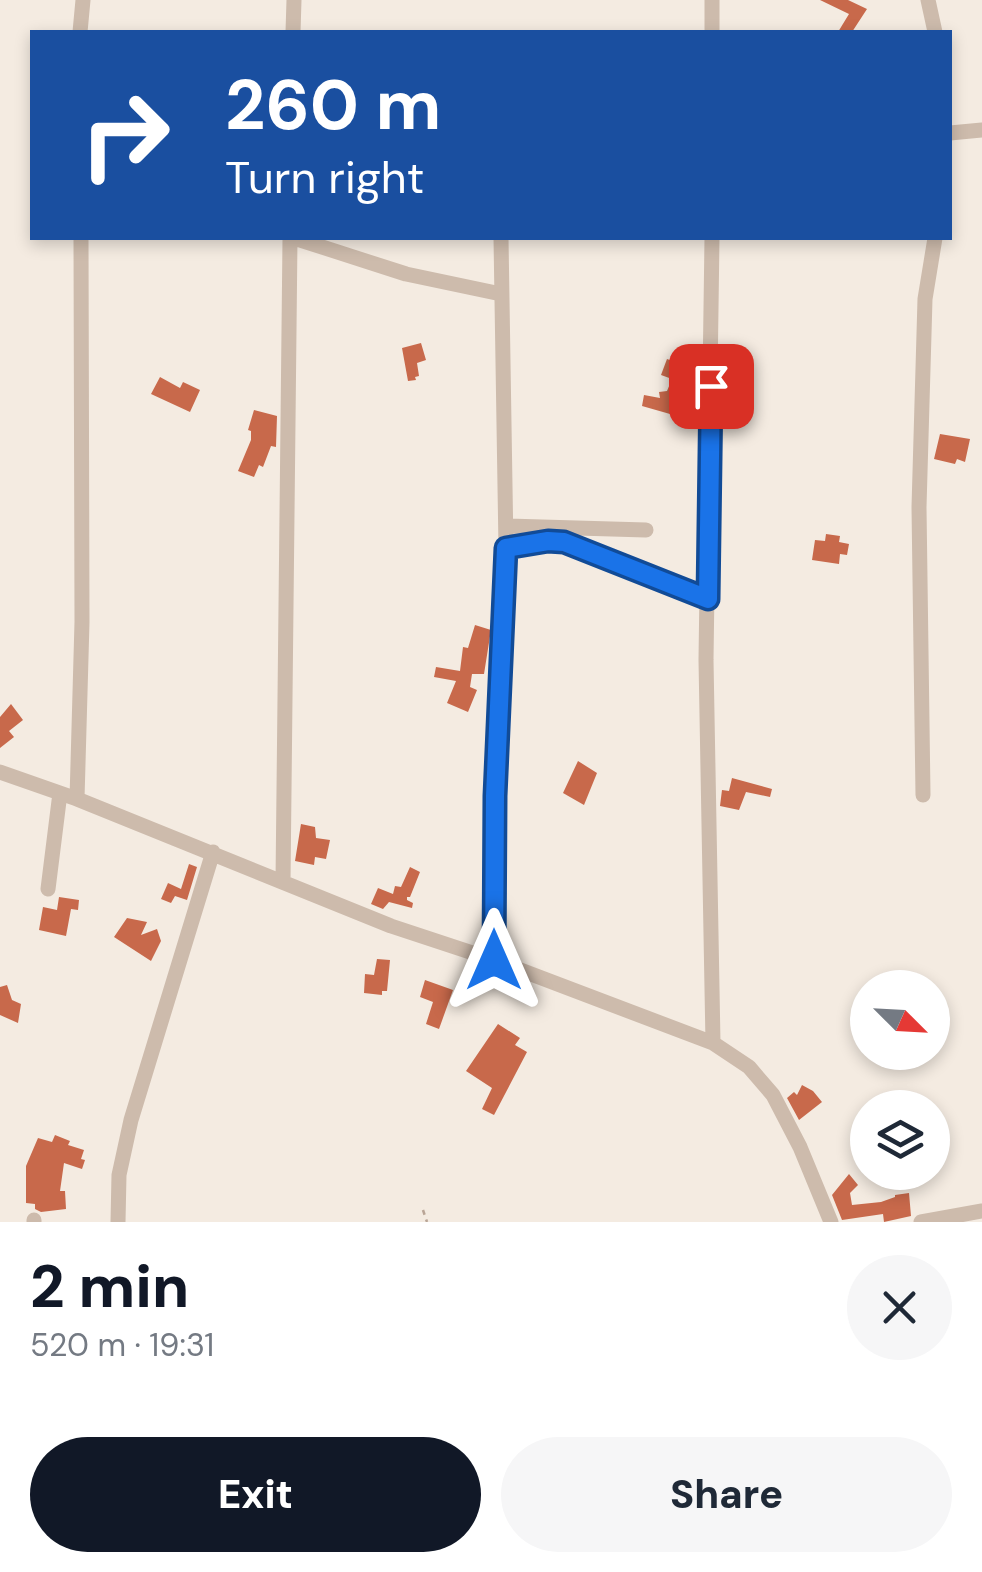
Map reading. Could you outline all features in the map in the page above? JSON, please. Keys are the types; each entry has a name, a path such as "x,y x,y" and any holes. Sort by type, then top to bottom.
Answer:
{"street":[{"path":"80,30 83,0"},
{"path":"293,30 294,0"},
{"path":"712,0 712,30"},
{"path":"928,0 935,30"},
{"path":"952,133 982,130"},
{"path":"77,799 82,622 81,240"},
{"path":"283,882 292,240"},
{"path":"298,240 406,274 501,294"},
{"path":"494,960 495,796 506,548 500,240"},
{"path":"712,240 708,599 713,1042"},
{"path":"922,795 919,507 925,299 934,240"},
{"path":"506,526 646,530"},
{"path":"506,548 564,542 708,599"},
{"path":"0,772 212,852 392,926 713,1042 750,1066 774,1095 831,1222"},
{"path":"48,889 60,793"},
{"path":"118,1222 119,1175 131,1120 212,852"},
{"path":"921,1222 982,1211"}],"path":[{"path":"423,1210 427,1222"}],"building":[{"path":"820,0 848,0 867,9 853,30 839,30 849,14"},
{"path":"421,343 426,360 417,363 416,380 408,381 402,348"},
{"path":"667,359 694,369 682,408 687,410 684,418 642,406 644,395 660,398 659,392 667,391 672,379 661,375"},
{"path":"160,377 180,388 183,382 200,390 190,412 151,394"},
{"path":"254,410 277,416 276,447 271,446 263,467 259,465 254,477 238,471 251,440 248,430"},
{"path":"940,434 970,439 965,462 934,459"},
{"path":"826,534 840,536 839,542 849,544 847,555 840,554 839,564 812,560 815,540 825,541"},
{"path":"475,625 491,630 484,674 472,674 470,687 477,690 468,712 447,703 456,681 434,677 436,667 460,671 463,647 468,648"},
{"path":"11,704 23,720 9,731 14,737 0,748 0,717"},
{"path":"578,761 597,773 584,805 563,793"},
{"path":"732,778 772,789 770,797 746,792 739,810 720,806 722,790 729,791"},
{"path":"301,824 315,827 316,838 330,840 326,859 315,857 314,865 295,861"},
{"path":"189,864 197,867 187,900 175,896 171,903 161,899 168,883 181,889"},
{"path":"410,867 420,872 407,897 412,908 389,902 383,909 371,904 378,888 393,894 395,886 401,887"},
{"path":"59,897 79,900 78,910 71,909 66,936 39,930 43,907 57,910"},
{"path":"127,918 147,922 141,935 157,929 161,941 151,961 114,937"},
{"path":"377,959 390,960 387,991 382,991 382,995 364,993 365,974 374,975"},
{"path":"425,980 453,990 439,1029 426,1024 433,1002 420,997"},
{"path":"7,985 12,1000 21,1004 18,1023 0,1015 0,987"},
{"path":"498,1024 520,1038 515,1045 527,1052 494,1115 482,1109 492,1088 466,1071"},
{"path":"802,1085 822,1102 799,1120 787,1098 794,1092 797,1095"},
{"path":"55,1135 84,1150 81,1159 85,1160 82,1169 64,1163 60,1191 65,1191 66,1209 41,1212 35,1204 26,1203 26,1166 38,1138 52,1142"},
{"path":"849,1174 852,1205 881,1202 909,1193 911,1216 884,1222 883,1214 842,1220 832,1195"}],"route":[{"path":"494,960 495,796 506,548 564,542 708,599 711,386"}]}
